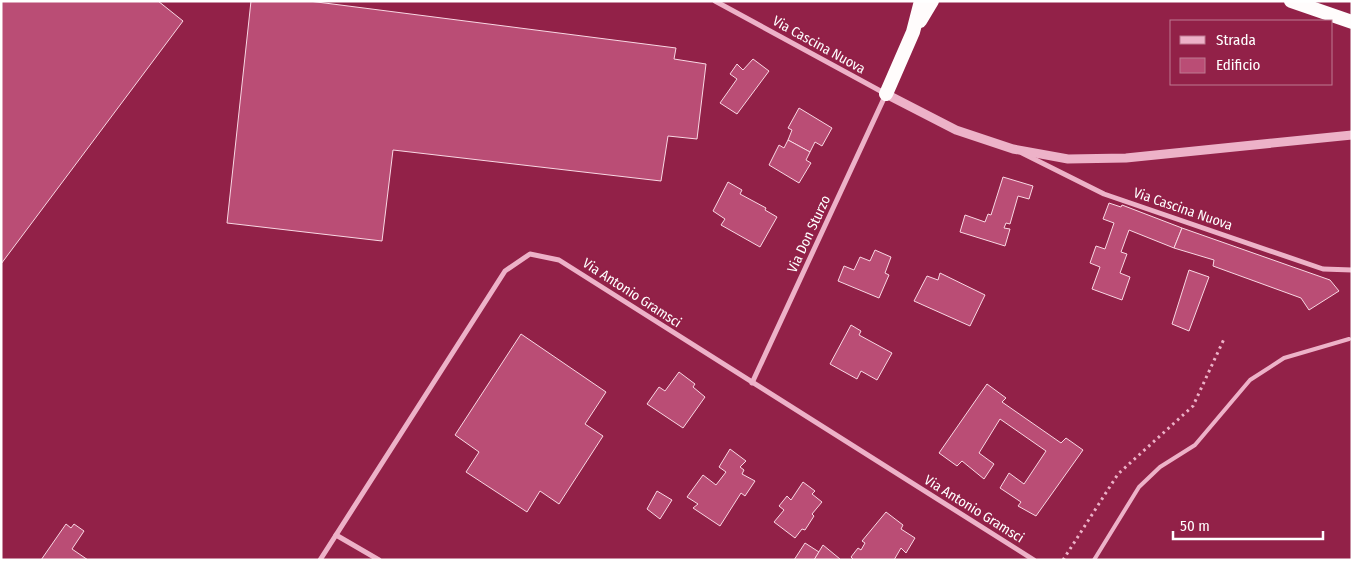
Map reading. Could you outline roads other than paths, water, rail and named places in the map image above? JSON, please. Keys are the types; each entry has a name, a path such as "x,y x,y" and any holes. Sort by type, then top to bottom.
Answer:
{"highway":[{"path":"913,32 921,1"},
{"path":"886,94 913,32 932,1"},
{"path":"1281,1 1331,15"},
{"path":"1291,1 1352,22"}],"street":[{"name":"Via Cascina Nuova","path":"715,1 886,94"},
{"path":"886,94 956,130 1013,149 1068,159 1126,158 1352,135"},
{"name":"Via Don Sturzo","path":"752,383 886,94"},
{"name":"Via Cascina Nuova","path":"1013,149 1104,194 1323,269 1352,270"},
{"name":"Via Antonio Gramsci","path":"320,560 505,271 530,254 559,260 1034,560"},
{"path":"336,535 379,560"}],"lane":[{"path":"1094,560 1139,487 1160,467 1195,445 1250,380 1284,358 1349,339"}]}
